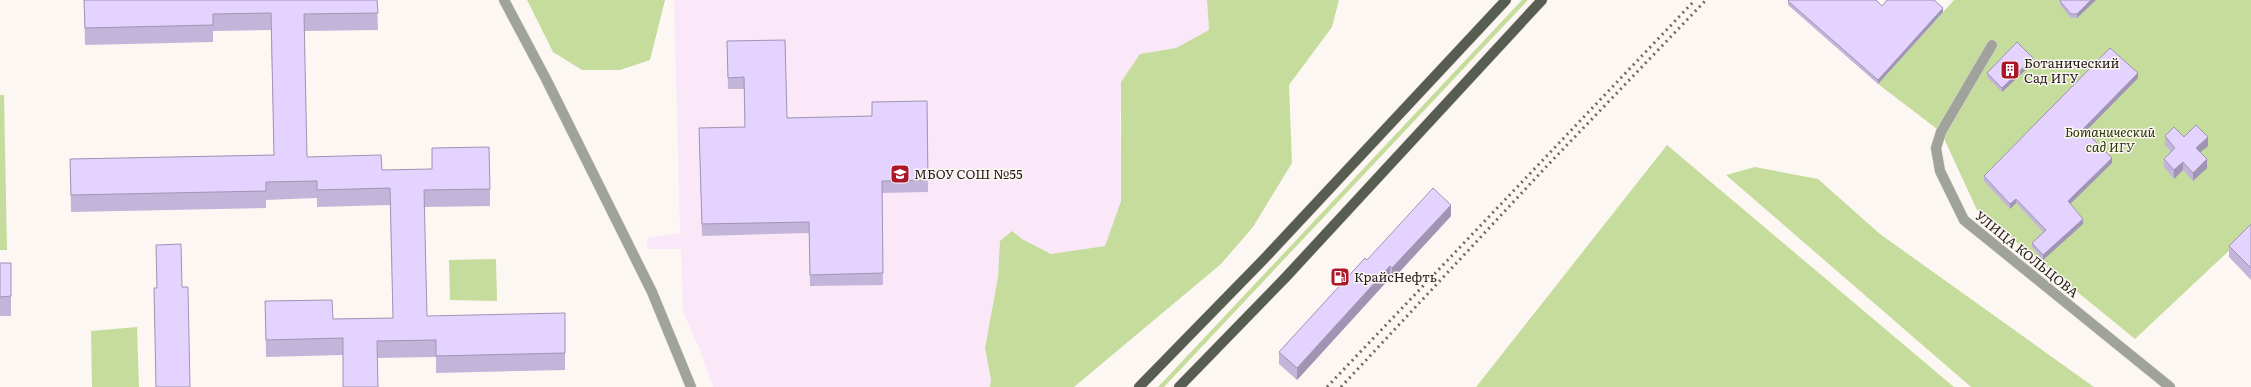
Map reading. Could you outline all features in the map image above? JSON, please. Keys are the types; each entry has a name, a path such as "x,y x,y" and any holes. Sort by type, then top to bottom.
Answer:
{"main road":[{"path":"1139,387 1264,259 1506,0"},
{"path":"1179,387 1284,278 1542,0"}],"street":[{"path":"504,0 546,79 652,292 692,387"},
{"name":"УЛИЦА КОЛЬЦОВА","path":"1992,45 1941,132 1936,148 1940,171 1964,220 2170,387"}],"shaded area":[{"name":"МБОУ СОШ №55","path":"674,0 1207,0 1209,30 1176,48 1140,54 1120,109 1121,201 1105,246 1051,254 1022,239 1012,231 1000,241 998,277 985,348 991,380 990,387 713,387 700,350 683,312 681,249 647,249 647,238 680,233"}],"green space":[{"path":"527,0 665,0 650,60 620,70 582,70 553,52"},
{"path":"1207,0 1339,0 1332,27 1289,85 1292,163 1253,227 1221,264 1074,387 990,387 991,380 985,348 998,277 1000,241 1012,231 1022,239 1051,254 1105,246 1121,201 1121,82 1140,54 1176,48 1209,30"},
{"path":"1522,0 1528,0 1164,387 1158,387"},
{"name":"Ботанический сад ИГУ","path":"1954,0 2251,0 2251,230 2135,339 1977,210 1941,132 1878,84"},
{"path":"0,95 4,95 7,250 0,250"},
{"path":"1667,145 1954,387 1476,387"},
{"path":"1755,167 1818,179 1880,234 2094,387 1971,387 1726,175"},
{"path":"496,259 497,301 450,300 449,260"},
{"path":"137,327 139,387 92,387 91,331"}],"building":[{"path":"84,0 377,0 378,13 304,14 307,157 381,155 382,170 432,169 432,148 489,147 490,189 424,190 427,316 565,313 565,353 436,356 436,340 377,341 378,387 343,387 343,338 266,340 265,301 332,300 333,319 393,318 390,188 317,190 317,181 266,182 266,191 71,195 70,159 274,155 271,13 213,14 213,25 85,28"},
{"path":"1876,0 1882,6 1887,0 1934,0 1943,8 1878,80 1788,1"},
{"path":"2091,0 2077,14 2071,14 2060,1"},
{"path":"785,40 787,118 872,116 872,102 927,101 928,180 882,181 883,273 810,275 809,222 702,224 699,128 745,127 744,77 728,78 727,41"},
{"name":"Ботанический Сад ИГУ","path":"2017,42 2033,58 2002,88 1987,73"},
{"path":"2110,48 2138,73 2083,129 2112,158 2068,201 2083,219 2043,255 2032,243 2046,230 2016,199 2010,204 1984,176"},
{"path":"2196,125 2208,137 2196,148 2207,159 2193,173 2183,162 2174,170 2164,159 2175,148 2165,136 2174,127 2184,137"},
{"path":"1433,188 1451,205 1392,268 1390,266 1297,368 1279,352 1365,258 1367,260"},
{"path":"2251,224 2251,268 2229,246"},
{"path":"181,244 182,287 188,287 190,387 156,387 154,288 157,288 156,245"},
{"path":"0,263 11,263 11,296 0,297"}],"railway":[{"path":"1327,387 1695,0"},
{"path":"1341,387 1545,168 1706,0"}],"place":[{"name":"Ботанический Сад ИГУ","path":"2010,70"},
{"name":"МБОУ СОШ №55","path":"900,174"},
{"name":"КрайсНефть","path":"1340,277"}]}
